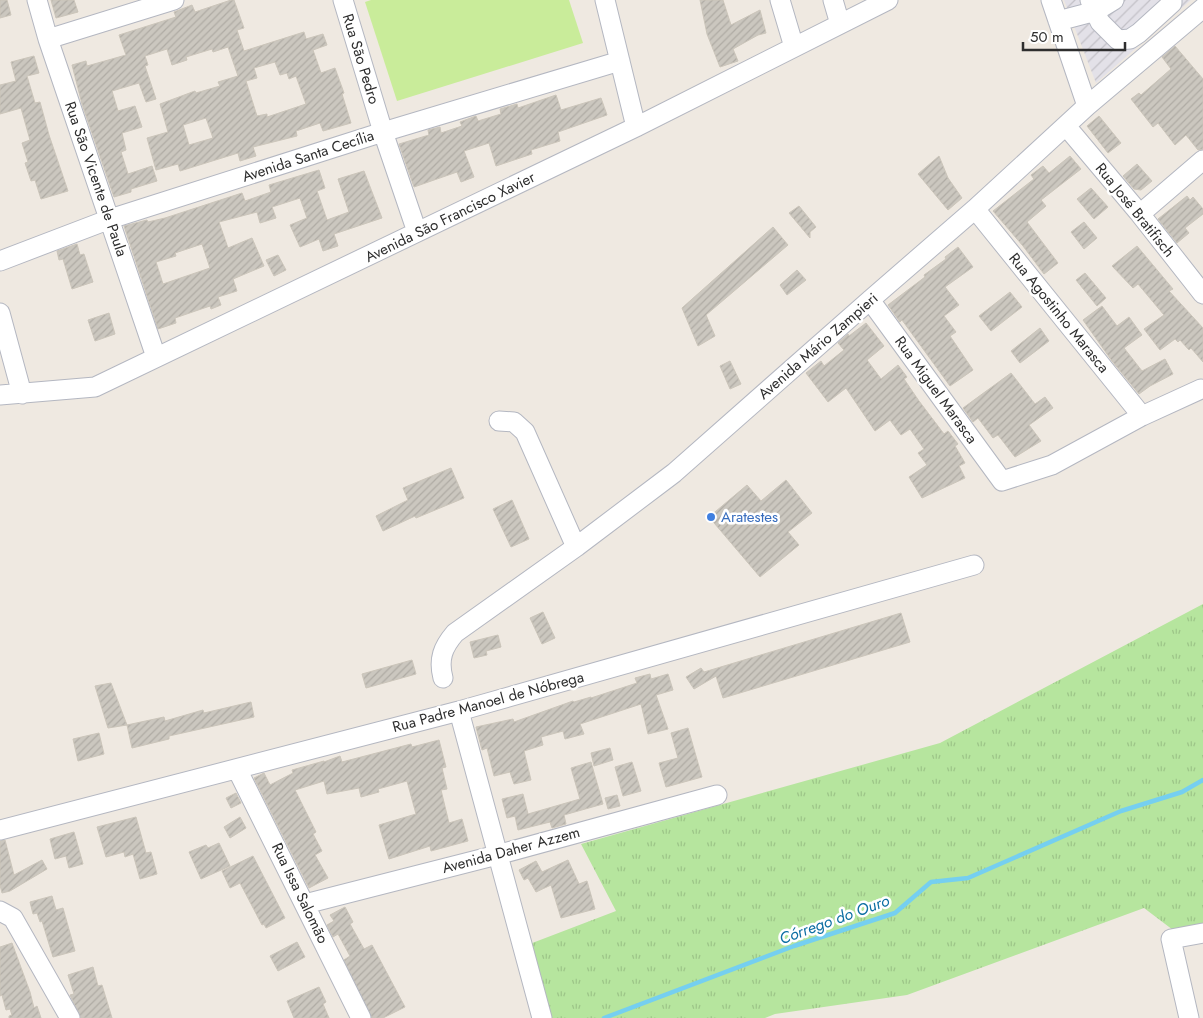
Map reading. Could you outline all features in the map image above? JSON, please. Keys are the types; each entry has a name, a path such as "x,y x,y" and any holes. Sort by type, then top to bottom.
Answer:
{"street":[{"name":"Rua São Vicente de Paula","path":"37,0 48,39 156,357"},
{"path":"48,39 174,0"},
{"name":"Rua São Pedro","path":"343,0 383,132 417,232"},
{"path":"605,0 636,127"},
{"path":"780,0 794,47"},
{"path":"833,0 840,24"},
{"name":"Avenida São Francisco Xavier","path":"0,396 95,387 636,127 888,0"},
{"path":"1051,0 1087,106"},
{"path":"1058,21 1093,6 1114,0"},
{"path":"1093,6 1100,22 1118,40 1130,39 1139,33 1172,3 1172,0"},
{"name":"Avenida Mário Zampieri","path":"443,678 440,662 442,654 445,646 455,633 576,547 674,473 975,209 1087,106 1203,8"},
{"name":"Avenida Santa Cecília","path":"0,261 110,219 383,132 620,61"},
{"name":"Rua José Bratifisch","path":"1066,126 1140,214 1203,294"},
{"path":"1140,214 1203,160"},
{"name":"Rua Agostinho Marasca","path":"975,209 1142,416"},
{"name":"Rua Miguel Marasca","path":"870,300 1002,481 1052,465 1142,416"},
{"path":"0,312 22,394"},
{"path":"1142,416 1200,389"},
{"path":"499,421 514,422 525,432 576,547"},
{"name":"Rua Padre Manoel de Nóbrega","path":"0,830 459,711 974,565"},
{"path":"459,711 542,1018"},
{"name":"Rua Issa Salomão","path":"237,769 361,1018"},
{"name":"Avenida Daher Azzem","path":"305,904 497,855 717,795"},
{"path":"0,911 13,918 70,1018"},
{"path":"1189,1018 1171,940 1203,933"}],"shaded area":[{"path":"1064,0 1191,0 1096,83"}],"green space":[{"path":"371,0 569,0 583,43 397,101 365,2"},
{"path":"1203,604 1203,923 1173,930 1144,908 907,995 775,1014 765,1018 547,1018 527,945 616,911 581,844 940,743"}],"building":[{"path":"0,0 7,0 11,15 0,18"},
{"path":"51,0 74,0 78,12 56,18"},
{"path":"234,0 244,28 237,30 244,51 304,32 306,39 323,34 327,45 313,50 321,73 335,68 344,93 342,94 351,123 323,131 320,123 296,131 297,136 253,147 256,156 240,161 238,153 180,171 178,164 156,170 147,138 168,132 160,104 195,91 196,93 220,86 218,82 238,76 228,47 213,52 212,49 186,57 187,60 172,65 167,49 145,56 148,65 145,66 156,99 146,102 139,83 112,91 118,111 135,106 142,127 122,133 126,150 121,152 128,174 152,166 157,181 131,189 131,192 114,197 82,104 72,65 86,61 87,66 126,55 119,35 176,17 174,12 192,5 195,12","holes":["275,62 280,75 287,73 289,79 296,76 306,104 267,117 267,114 257,116 246,81 257,78 254,68","206,118 213,138 189,145 183,125"]},
{"path":"700,0 723,0 731,25 760,10 766,33 758,35 733,49 738,61 720,67 707,34"},
{"path":"1175,46 1203,79 1203,149 1198,150 1186,135 1175,145 1158,123 1153,127 1131,99 1139,93 1141,95 1171,69 1162,57"},
{"path":"34,56 39,73 27,76 35,103 40,102 68,191 41,199 35,180 31,181 25,163 28,162 22,143 30,140 21,108 0,114 0,85 16,81 11,62"},
{"path":"556,95 561,110 601,98 607,115 558,132 560,141 531,150 532,154 496,166 489,143 464,151 474,177 461,182 457,172 414,187 399,144 429,135 428,130 440,127 441,133 462,126 460,122 476,116 478,121 501,114 500,109 517,104 518,108"},
{"path":"1099,116 1121,143 1108,153 1087,126"},
{"path":"939,156 948,178 962,198 948,210 918,174"},
{"path":"1070,156 1081,169 1041,200 1046,206 1027,222 1058,263 1044,274 993,211 1034,179 1031,175 1043,166 1049,173"},
{"path":"1137,164 1152,181 1141,190 1134,189 1123,176"},
{"path":"319,170 325,188 317,191 327,220 349,212 338,179 364,171 382,218 334,234 338,246 323,251 319,239 300,247 290,225 307,218 300,198 272,207 276,218 260,223 257,212 219,222 228,248 252,238 264,266 233,279 237,291 218,297 221,305 211,309 210,306 175,318 176,323 158,329 124,226 165,218 242,193 245,201 271,192 269,185","holes":["202,244 210,268 163,284 156,262 176,256 175,253"]},
{"path":"1091,188 1108,207 1094,219 1077,199"},
{"path":"1187,196 1190,200 1193,197 1203,209 1203,214 1185,228 1189,233 1177,243 1158,219"},
{"path":"799,206 816,227 810,232 810,238 789,213"},
{"path":"1084,222 1097,238 1084,249 1071,232"},
{"path":"773,227 788,245 706,315 715,336 698,346 682,308"},
{"path":"77,244 80,255 84,254 93,282 72,289 63,259 59,260 57,251"},
{"path":"1137,246 1173,289 1169,291 1203,328 1203,362 1191,348 1189,350 1180,340 1178,342 1175,339 1160,350 1144,329 1164,315 1138,284 1133,288 1112,266"},
{"path":"958,247 973,267 945,287 959,305 944,316 956,332 950,336 973,370 950,386 902,320 900,322 888,305 925,277 924,275 946,259 945,257"},
{"path":"278,255 286,270 274,276 266,260"},
{"path":"797,270 806,280 787,295 780,285"},
{"path":"1085,273 1106,298 1097,306 1076,280"},
{"path":"1010,292 1022,307 991,331 979,316"},
{"path":"1102,306 1117,326 1129,317 1142,335 1124,348 1142,371 1165,359 1173,374 1139,394 1112,361 1083,320"},
{"path":"109,313 115,334 95,341 88,320"},
{"path":"866,323 884,346 867,360 881,379 898,365 907,377 904,379 944,434 948,431 958,444 955,446 965,463 959,466 965,478 922,498 909,477 927,465 918,453 924,449 910,429 901,435 890,420 875,431 846,388 828,402 806,373 821,361 824,366 844,350 838,343 848,334 849,336"},
{"path":"1040,328 1049,341 1020,363 1011,351"},
{"path":"730,361 741,384 730,389 720,366"},
{"path":"1011,373 1035,404 1045,397 1053,408 1029,425 1041,441 1015,457 998,435 993,438 978,418 973,422 963,408"},
{"path":"451,468 464,498 416,518 415,516 383,531 376,516 408,500 403,488"},
{"path":"786,480 812,513 788,532 799,545 760,577 709,517 747,485 761,501"},
{"path":"512,500 529,539 511,547 493,509"},
{"path":"543,612 555,638 542,644 530,618"},
{"path":"901,613 910,642 723,698 716,676 694,689 686,677 701,668 704,672"},
{"path":"498,635 501,647 486,651 487,655 474,658 470,642"},
{"path":"412,660 416,674 366,688 362,674"},
{"path":"650,674 651,679 668,674 673,690 656,695 668,729 648,734 641,704 580,724 584,734 565,739 563,731 541,737 543,745 524,751 531,780 514,784 510,772 494,776 487,748 482,750 476,727 513,719 514,722 573,701 591,698 637,683 635,678"},
{"path":"111,683 127,725 108,728 95,686"},
{"path":"251,702 254,717 169,736 169,739 132,748 127,725 164,717 165,721 203,710 204,713"},
{"path":"688,728 702,777 666,787 659,763 678,758 671,733"},
{"path":"99,733 104,754 78,761 73,739"},
{"path":"439,740 446,767 442,768 447,789 441,790 449,823 462,819 468,841 431,851 430,846 389,859 379,825 416,814 407,781 378,789 379,792 361,797 359,788 327,794 324,781 295,790 316,832 313,834 322,851 315,855 328,878 309,888 254,778 264,773 270,785 293,773 292,770 340,756 342,762 411,744 412,747"},
{"path":"610,748 613,760 594,766 591,753"},
{"path":"591,762 603,804 564,815 566,824 552,828 550,822 518,830 515,816 507,818 502,799 523,794 528,814 580,799 571,768"},
{"path":"632,762 641,791 623,796 615,767"},
{"path":"236,793 241,803 231,808 226,798"},
{"path":"617,795 620,806 608,809 605,798"},
{"path":"136,817 146,853 151,852 157,874 140,879 133,854 125,857 124,852 106,857 97,827"},
{"path":"240,817 246,828 230,838 224,827"},
{"path":"74,832 83,864 69,868 66,856 55,859 50,839"},
{"path":"5,840 14,875 42,860 47,869 10,891 2,893 0,885 0,841"},
{"path":"219,843 230,866 201,879 189,852 206,845 208,848"},
{"path":"253,856 285,918 266,928 264,924 262,925 240,883 230,888 222,871"},
{"path":"568,860 579,884 587,881 595,909 561,918 551,885 536,892 528,878 524,880 519,870 536,861 542,872"},
{"path":"52,896 56,910 63,908 75,951 53,957 42,921 40,922 37,913 33,914 30,902"},
{"path":"345,907 353,922 350,924 364,949 372,945 405,1007 383,1018 372,1018 344,960 350,956 338,934 333,937 327,925 334,921 330,915"},
{"path":"297,942 305,957 278,971 270,956"},
{"path":"12,943 34,1008 37,1006 41,1018 9,1018 12,1015 10,1009 6,1010 2,995 0,996 0,947"},
{"path":"93,967 98,986 102,985 112,1018 81,1018 70,995 74,994 68,975"},
{"path":"319,987 326,1002 323,1004 329,1018 294,1018 287,1001"}],"waterway":[{"name":"Córrego do Ouro","path":"604,1018 794,946 895,913 931,882 968,878 1121,811 1182,792 1203,780"}],"place":[{"name":"Aratestes","path":"711,517"}]}
